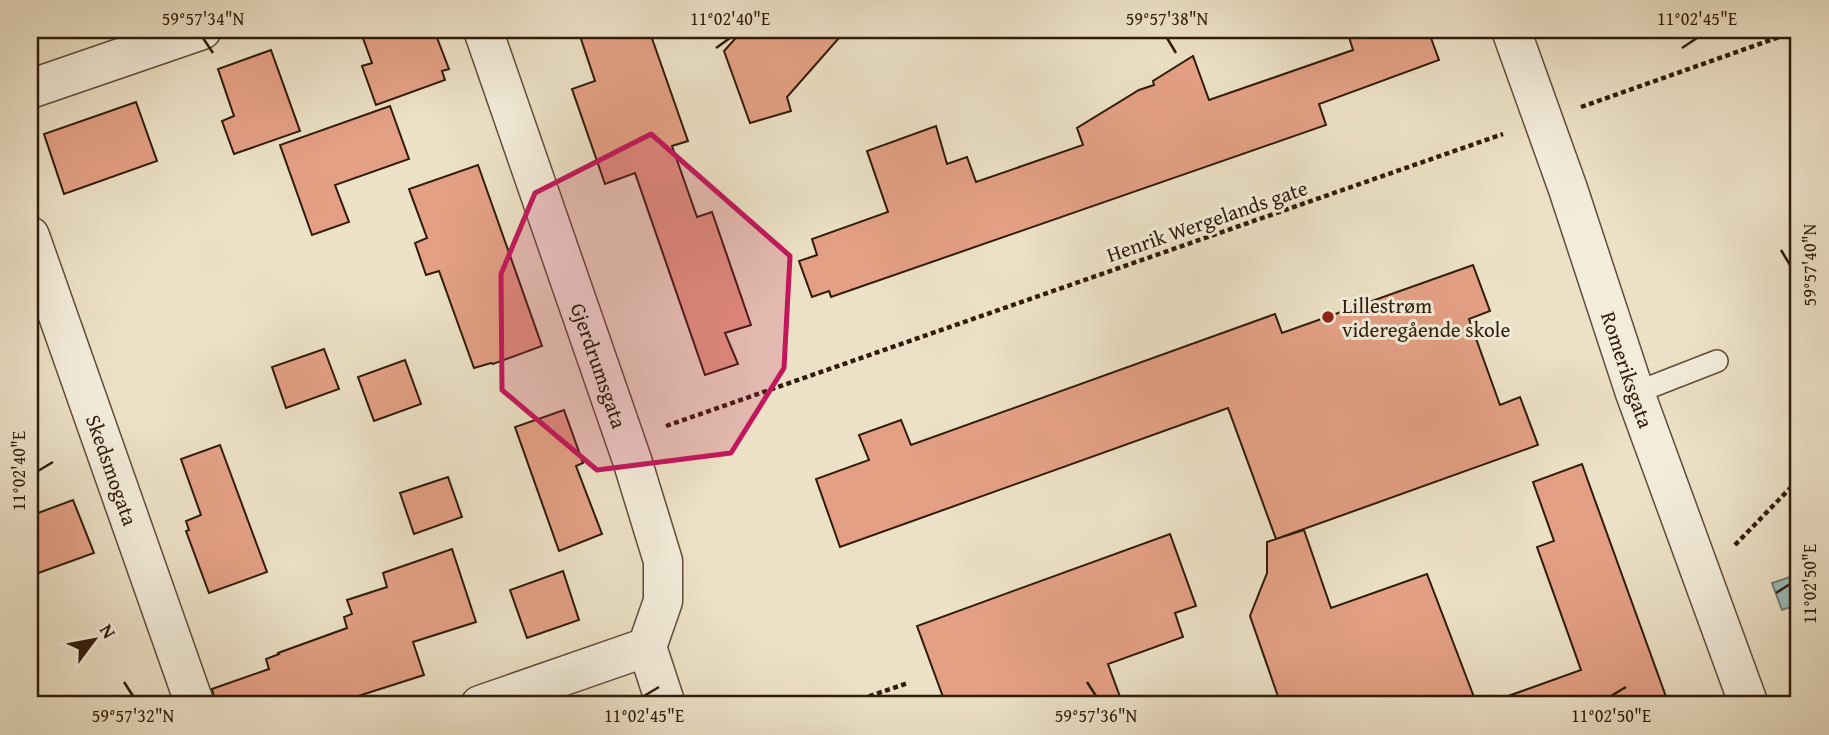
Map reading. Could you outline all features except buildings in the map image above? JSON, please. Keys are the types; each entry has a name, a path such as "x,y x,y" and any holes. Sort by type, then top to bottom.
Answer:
{"street":[{"path":"30,89 202,30"},
{"name":"Gjerdrumsgata","path":"483,30 625,441 663,561 663,601 647,647"},
{"name":"Romeriksgata","path":"1511,30 1635,393 1749,705"},
{"name":"Skedsmogata","path":"30,236 195,705"},
{"path":"480,705 647,647 666,705"}],"lane":[{"path":"1635,393 1717,361"}],"path":[{"name":"Henrik Wergelands gate","path":"625,441 1799,30"},
{"path":"1703,579 1799,479"},
{"path":"860,705 858,700 908,683"}],"highlighted area":[{"path":"651,134 790,256 784,368 731,453 597,470 502,390 501,274 535,193"}],"water":[{"path":"1799,574 1799,604 1782,610 1772,583"}],"place":[{"name":"Lillestrøm videregående skole","path":"1328,317"}]}
